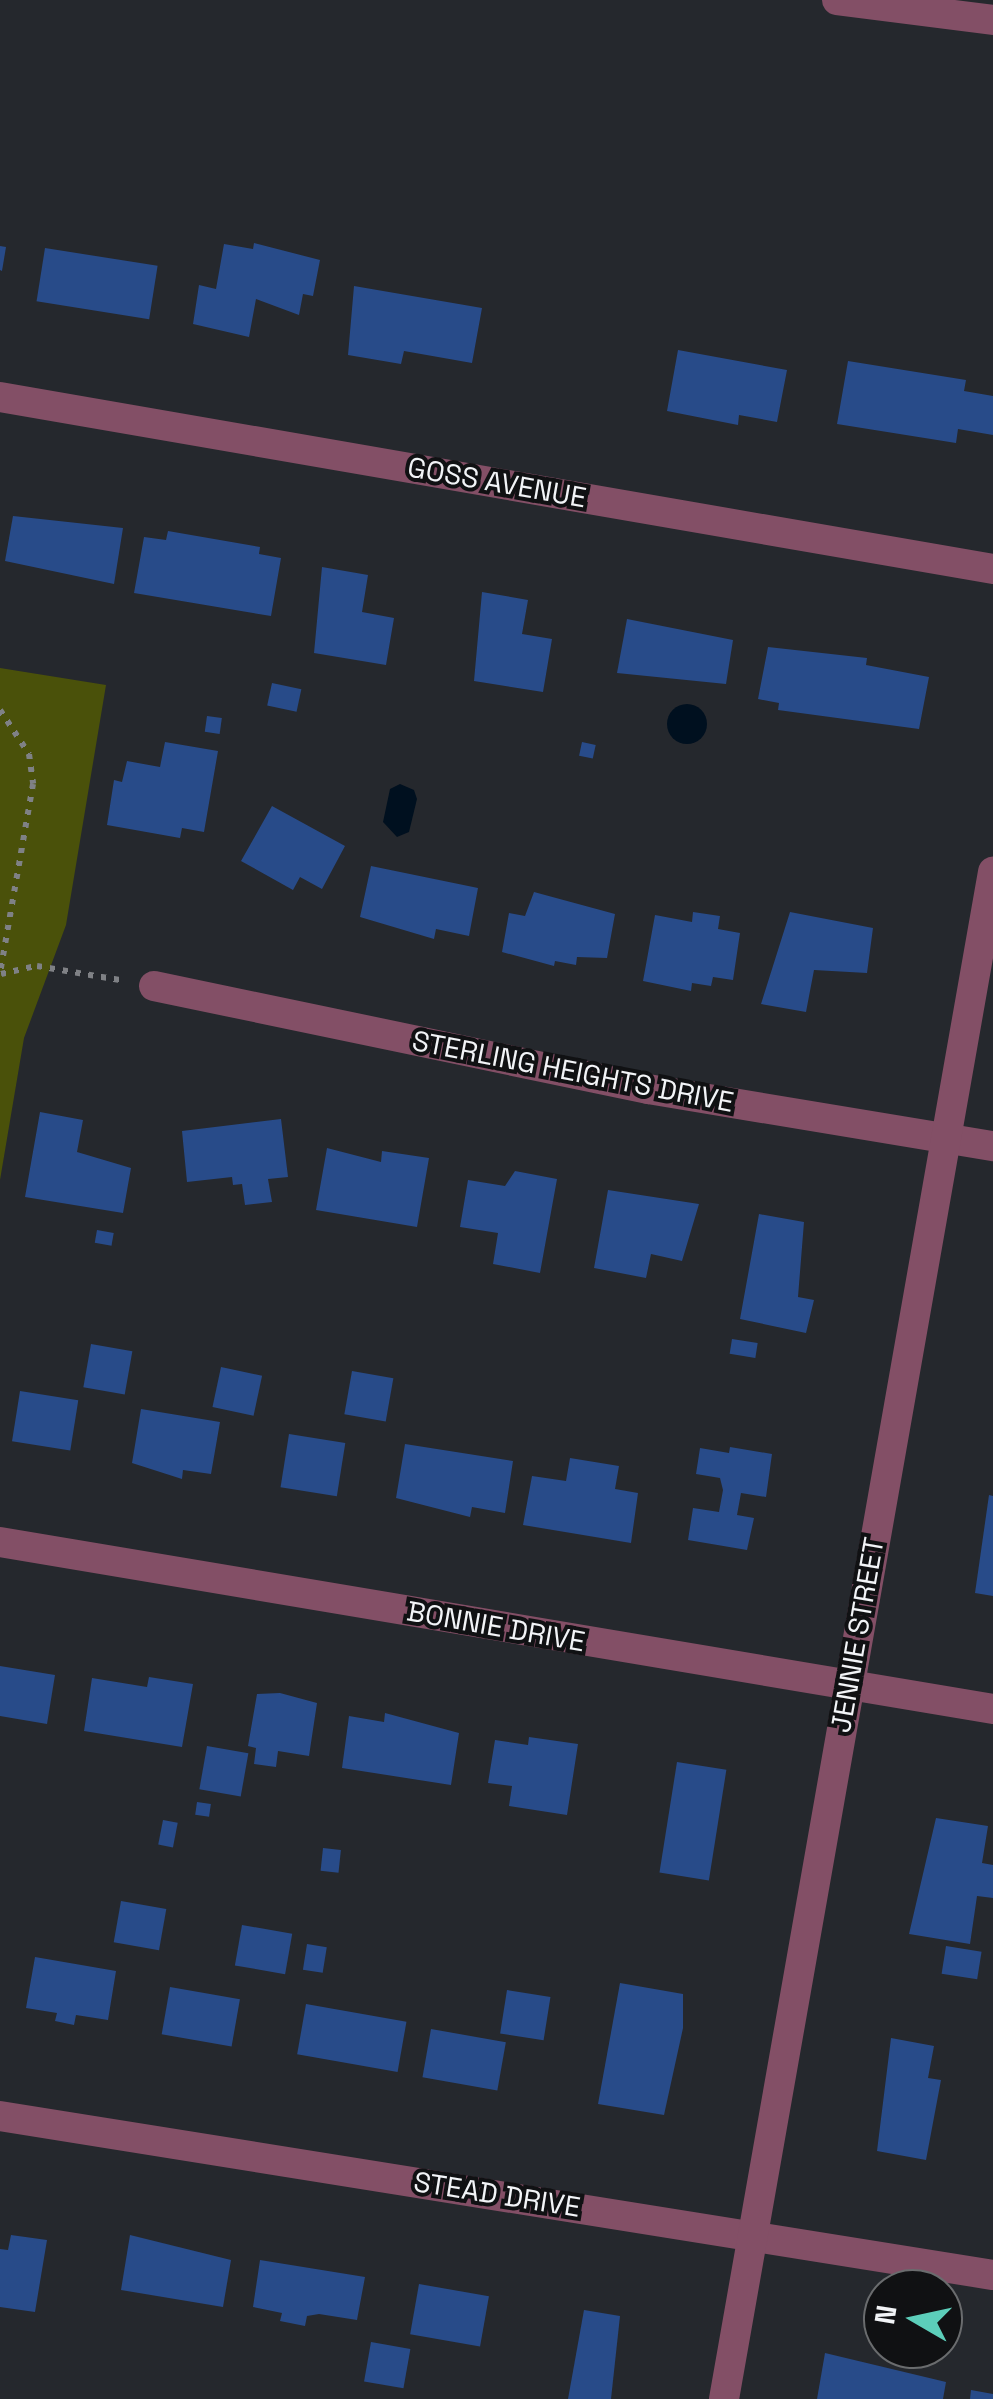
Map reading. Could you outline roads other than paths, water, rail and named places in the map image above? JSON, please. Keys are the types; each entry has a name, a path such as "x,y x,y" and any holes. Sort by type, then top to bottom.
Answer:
{"street":[{"path":"837,0 993,20"},
{"name":"GOSS AVENUE","path":"0,397 993,569"},
{"name":"JENNIE STREET","path":"724,2399 993,872"},
{"name":"STERLING HEIGHTS DRIVE","path":"154,986 648,1089 993,1146"},
{"name":"BONNIE DRIVE","path":"0,1542 993,1708"},
{"name":"STEAD DRIVE","path":"0,2116 993,2275"}],"water":[{"path":"687,704 701,710 707,724 701,738 687,744 673,738 667,724 673,710"},
{"path":"400,784 414,790 417,799 409,832 397,837 383,822 390,789"}]}
